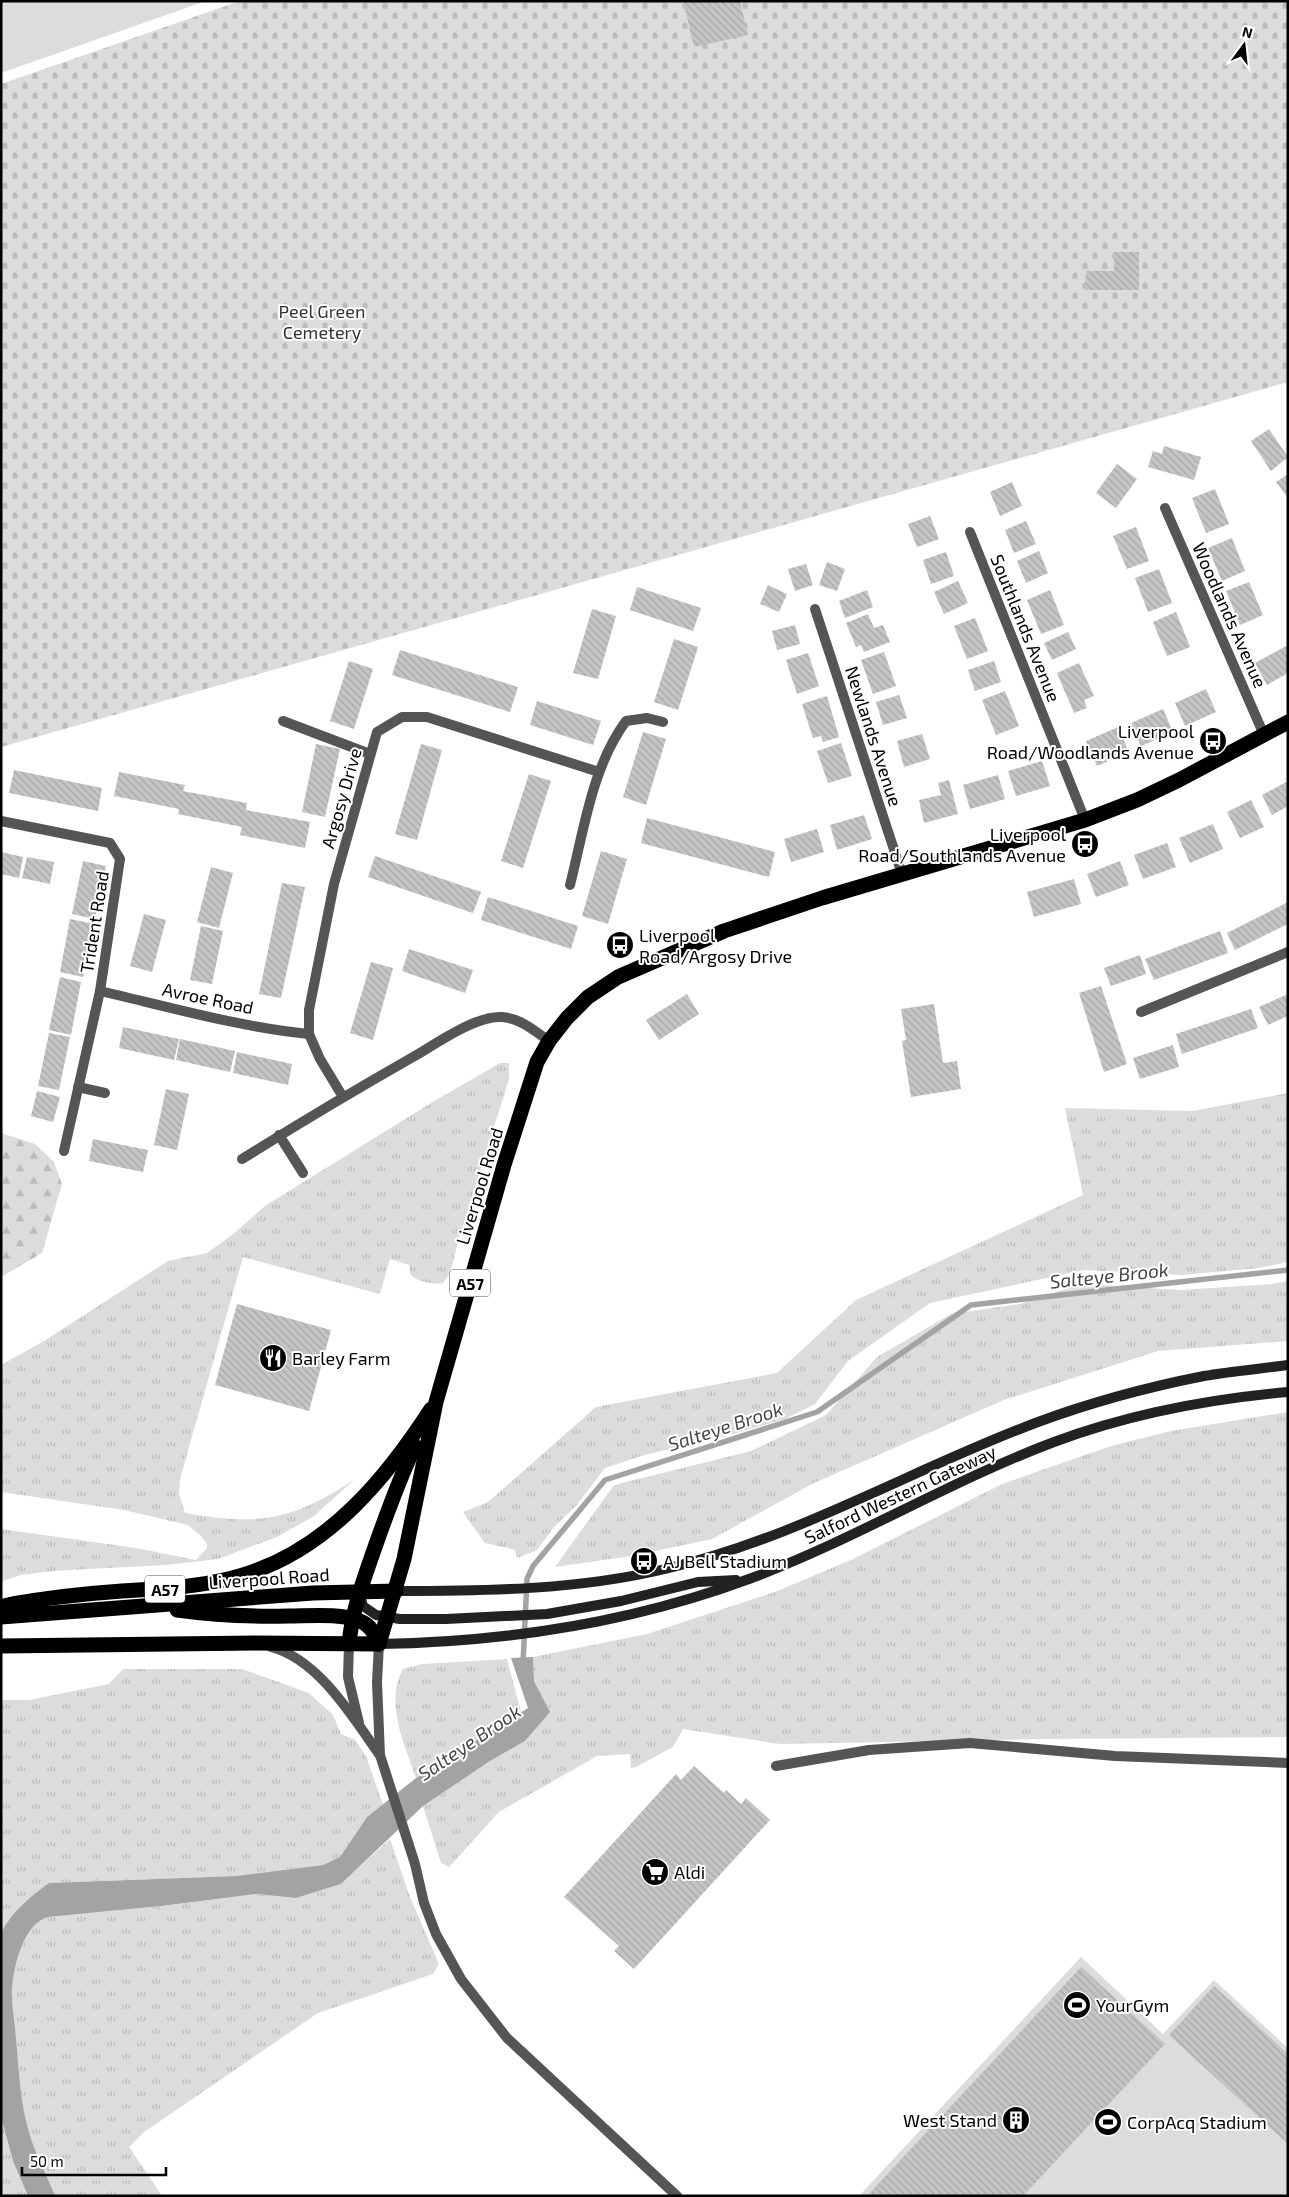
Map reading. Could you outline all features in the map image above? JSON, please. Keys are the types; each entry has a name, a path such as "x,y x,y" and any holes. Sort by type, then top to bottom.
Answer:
{"highway":[{"name":"Liverpool Road","path":"379,1644 396,1591 419,1490 436,1402 504,1165 537,1062 549,1041 567,1018 588,997 618,977 724,931 902,874 1086,820 1137,800 1288,722"},
{"name":"Liverpool Road","path":"349,1644 352,1619 360,1591 398,1480 436,1402"},
{"name":"A57","path":"1,1607 78,1594 181,1588 223,1581 253,1572 281,1560 318,1537 353,1509 402,1452 436,1402"},
{"name":"Liverpool Road","path":"1,1617 360,1591 396,1591"},
{"name":"A57","path":"148,1606 211,1615 314,1616 352,1619 361,1621 369,1627 379,1644"},
{"path":"1,1646 255,1643 379,1644"}],"street":[{"name":"Woodlands Avenue","path":"1165,508 1264,735"},
{"name":"Southlands Avenue","path":"970,532 1086,820"},
{"name":"Newlands Avenue","path":"815,609 902,874"},
{"name":"Argosy Drive","path":"343,1096 320,1059 309,1034 309,1010 334,884 377,732 402,717 427,717 599,772"},
{"path":"570,885 599,772 614,738 626,721 647,718 664,722"},
{"path":"283,721 370,754"},
{"name":"Trident Road","path":"1,821 110,843 120,859 100,991 64,1151"},
{"path":"1141,1012 1288,952"},
{"name":"Avroe Road","path":"100,991 286,1032 309,1034"},
{"path":"242,1159 343,1096 455,1033 491,1017 515,1019 549,1041"},
{"path":"78,1087 105,1093"},
{"path":"279,1135 303,1173"},
{"name":"Salford Western Gateway","path":"396,1591 506,1589 551,1586 626,1577 665,1569 771,1537 834,1512 958,1455 1039,1422 1121,1395 1206,1376 1288,1365"},
{"name":"Salford Western Gateway","path":"379,1644 500,1637 545,1632 616,1619 679,1603 814,1554 970,1478 1055,1442 1110,1424 1231,1397 1288,1392"},
{"path":"360,1591 363,1606 376,1615 386,1618 420,1620 548,1614 621,1601 698,1582 749,1579"},
{"path":"255,1643 284,1650 301,1659 326,1684 380,1755"},
{"path":"349,1644 348,1677 360,1727"},
{"path":"379,1644 377,1682 380,1755 415,1864 424,1902 436,1934 461,1978 501,2030 677,2196"},
{"path":"776,1766 869,1750 970,1743 1125,1757 1288,1763"}],"green space":[{"path":"1,1 206,1 1,73"},
{"name":"Peel Green Cemetery","path":"240,1 1288,1 1288,382 1,747 1,84"},
{"path":"500,1063 509,1063 509,1079 450,1273 443,1283 418,1280 411,1275 409,1265 390,1259 380,1294 243,1257 180,1479 179,1494 185,1513 234,1519 274,1517 312,1504 355,1479 314,1516 277,1537 218,1559 166,1565 52,1571 21,1575 1,1581 1,1529 136,1548 196,1560 207,1548 207,1544 188,1525 124,1510 1,1492 1,1365 44,1341 168,1261 207,1253 232,1235 265,1206 426,1106"},
{"path":"1288,1093 1288,1262 1259,1268 1182,1275 1084,1270 930,1303 848,1361 815,1404 785,1419 730,1435 644,1455 605,1468 576,1506 554,1527 537,1550 517,1558 515,1550 485,1543 463,1512 488,1502 596,1407 777,1373 856,1300 1083,1195 1065,1108 1193,1111"},
{"path":"1,1133 35,1144 54,1162 62,1184 42,1253 1,1277"},
{"path":"1288,1281 1288,1341 1158,1351 1004,1400 814,1483 712,1539 632,1556 555,1567 614,1485 751,1451 826,1415 877,1357 951,1314 1020,1304 1080,1284 1181,1290 1272,1284"},
{"path":"1288,1412 1288,1737 780,1744 683,1729 673,1747 636,1767 631,1768 630,1754 597,1756 499,1812 449,1867 441,1863 423,1806 490,1761 525,1741 549,1712 534,1681 533,1657 647,1634 775,1592 853,1559 1002,1484 1111,1446 1171,1431"},
{"path":"507,1659 521,1712 416,1778 402,1738 396,1709 395,1695 403,1669 422,1664"},
{"path":"123,1669 242,1669 309,1693 333,1715 341,1734 355,1740 366,1756 383,1805 367,1817 340,1857 323,1865 237,1876 49,1883 7,1922 1,1932 1,1700 29,1700 109,1684"},
{"path":"390,1839 410,1897 439,1964 433,1974 318,2013 144,2132 129,2147 162,2196 55,2196 34,2148 26,2121 20,2085 13,2007 12,1988 15,1969 21,1947 32,1928 39,1921 48,1917 256,1894 296,1898 341,1884"},
{"name":"CorpAcq Stadium","path":"1081,1957 1163,2034 1214,1980 1288,2048 1288,2196 859,2196"},
{"path":"1,2117 13,2161 28,2196 1,2196"}],"shaded area":[{"path":"533,1657 534,1681 550,1712 525,1741 490,1761 423,1806 341,1884 296,1898 256,1894 48,1917 39,1921 32,1928 21,1947 15,1969 12,1988 13,2007 20,2085 26,2121 34,2148 55,2196 28,2196 13,2161 1,2117 1,1932 16,1911 49,1883 237,1876 323,1865 340,1857 367,1817 416,1778 528,1708 511,1658"}],"building":[{"path":"683,1 740,1 748,35 694,47"},
{"path":"1114,252 1139,252 1139,290 1085,290 1086,271 1114,271"},
{"path":"1269,429 1288,457 1271,471 1251,441"},
{"path":"1164,446 1201,457 1194,480 1148,467 1153,451 1162,454"},
{"path":"1117,464 1137,479 1116,508 1096,493"},
{"path":"1288,474 1288,498 1276,482"},
{"path":"1012,482 1022,506 1000,516 990,492"},
{"path":"1215,489 1229,524 1206,533 1192,498"},
{"path":"930,516 939,539 917,547 908,524"},
{"path":"1026,521 1036,544 1014,553 1005,530"},
{"path":"1136,527 1149,561 1127,569 1113,536"},
{"path":"1232,538 1245,571 1222,581 1208,548"},
{"path":"1039,551 1048,573 1026,583 1017,561"},
{"path":"946,552 954,576 931,584 923,560"},
{"path":"827,562 845,569 837,591 819,585"},
{"path":"806,564 813,585 795,591 788,569"},
{"path":"1159,569 1172,603 1148,612 1135,578"},
{"path":"958,581 968,603 944,614 934,592"},
{"path":"1249,582 1263,615 1240,625 1226,591"},
{"path":"768,585 787,594 779,612 760,604"},
{"path":"637,587 701,608 693,631 630,610"},
{"path":"867,590 873,607 845,618 839,601"},
{"path":"1050,590 1064,625 1041,634 1027,600"},
{"path":"592,609 616,616 598,679 573,673"},
{"path":"1176,612 1190,647 1167,656 1153,622"},
{"path":"868,614 874,628 883,625 890,642 864,652 861,645 856,647 846,623"},
{"path":"975,618 988,651 967,659 954,626"},
{"path":"795,625 800,644 777,650 772,631"},
{"path":"1068,632 1076,649 1052,660 1044,643"},
{"path":"674,639 698,647 678,710 654,702"},
{"path":"1288,645 1288,673 1267,685 1255,663"},
{"path":"400,650 518,687 510,712 392,675"},
{"path":"884,652 896,686 873,694 861,660"},
{"path":"808,653 819,686 797,694 786,660"},
{"path":"349,661 373,669 354,729 330,721"},
{"path":"994,661 1001,682 975,691 968,670"},
{"path":"1079,663 1094,696 1084,700 1087,708 1074,713 1057,673"},
{"path":"1206,689 1216,712 1185,726 1175,703"},
{"path":"1005,691 1019,726 996,735 982,700"},
{"path":"899,695 907,718 883,725 876,702"},
{"path":"827,696 839,737 823,742 821,736 813,738 802,704"},
{"path":"537,701 601,721 593,745 530,725"},
{"path":"1163,709 1173,732 1141,746 1131,723"},
{"path":"1118,727 1129,752 1097,766 1086,741"},
{"path":"643,732 666,739 646,805 623,797"},
{"path":"922,734 930,759 904,767 897,741"},
{"path":"841,743 852,776 828,783 817,751"},
{"path":"316,744 340,749 325,817 302,812"},
{"path":"421,744 442,750 417,840 395,834"},
{"path":"1042,761 1050,786 1016,796 1008,771"},
{"path":"14,770 102,788 98,811 9,793"},
{"path":"119,772 185,785 183,791 247,803 246,810 310,822 305,848 240,835 242,827 178,814 179,809 114,796"},
{"path":"529,774 551,781 523,868 501,861"},
{"path":"998,775 1005,799 970,809 963,785"},
{"path":"949,780 958,814 924,823 919,800 941,795 938,783"},
{"path":"1288,781 1288,806 1272,815 1262,795"},
{"path":"1251,800 1264,827 1240,838 1227,812"},
{"path":"864,815 872,839 837,850 830,825"},
{"path":"647,818 775,852 769,877 641,843"},
{"path":"1213,824 1223,849 1190,863 1179,838"},
{"path":"817,829 824,852 791,862 784,839"},
{"path":"1167,843 1176,867 1143,879 1134,855"},
{"path":"601,851 627,859 608,924 582,916"},
{"path":"1,852 23,857 19,878 1,874"},
{"path":"375,856 481,892 473,913 368,877"},
{"path":"27,857 54,862 50,884 22,878"},
{"path":"83,861 106,866 95,919 72,914"},
{"path":"1120,861 1129,885 1096,897 1087,874"},
{"path":"211,867 233,873 219,928 197,922"},
{"path":"1074,879 1081,904 1034,917 1027,892"},
{"path":"282,883 305,887 281,998 259,994"},
{"path":"488,897 578,926 571,949 481,920"},
{"path":"1288,902 1288,924 1235,950 1227,933"},
{"path":"144,914 166,920 152,972 130,966"},
{"path":"70,919 94,924 83,977 60,972"},
{"path":"201,926 223,931 212,984 190,980"},
{"path":"1220,931 1228,953 1154,980 1145,959"},
{"path":"409,949 473,970 465,993 402,971"},
{"path":"1140,955 1146,974 1111,986 1104,968"},
{"path":"371,962 393,968 373,1040 350,1033"},
{"path":"60,977 81,982 71,1035 49,1030"},
{"path":"1101,986 1127,1064 1104,1072 1079,993"},
{"path":"687,994 699,1014 659,1040 646,1020"},
{"path":"1288,994 1288,1016 1268,1025 1259,1007"},
{"path":"934,1004 943,1063 957,1061 961,1089 911,1097 902,1041 906,1040 901,1009"},
{"path":"1251,1009 1258,1028 1182,1054 1176,1034"},
{"path":"123,1027 179,1039 174,1060 119,1048"},
{"path":"49,1033 70,1037 59,1090 38,1086"},
{"path":"180,1039 235,1051 230,1072 176,1060"},
{"path":"1173,1045 1179,1067 1140,1079 1133,1058"},
{"path":"237,1052 292,1064 288,1085 233,1073"},
{"path":"166,1089 189,1094 177,1150 154,1145"},
{"path":"37,1091 60,1097 53,1122 31,1116"},
{"path":"93,1139 148,1150 143,1172 89,1161"},
{"name":"Barley Farm","path":"237,1304 331,1330 309,1411 215,1385"},
{"name":"Aldi","path":"694,1766 724,1793 726,1790 741,1804 746,1798 770,1820 634,1969 614,1951 619,1946 564,1897 676,1774 681,1780"},
{"name":"West Stand","path":"1081,1967 1165,2044 1023,2196 867,2196"},
{"path":"1214,1986 1288,2054 1288,2144 1169,2035"}],"waterway":[{"name":"Salteye Brook","path":"523,1664 527,1579 533,1566 605,1480 817,1412 971,1305 1288,1270"}],"place":[{"name":"Liverpool Road/Woodlands Avenue","path":"1213,741"},
{"name":"Liverpool Road/Southlands Avenue","path":"1085,844"},
{"name":"Liverpool Road/Argosy Drive","path":"620,945"},
{"name":"Barley Farm","path":"273,1358"},
{"name":"AJ Bell Stadium","path":"644,1561"},
{"name":"Aldi","path":"655,1872"},
{"name":"YourGym","path":"1077,2005"},
{"name":"West Stand","path":"1016,2120"},
{"name":"CorpAcq Stadium","path":"1108,2122"}]}
